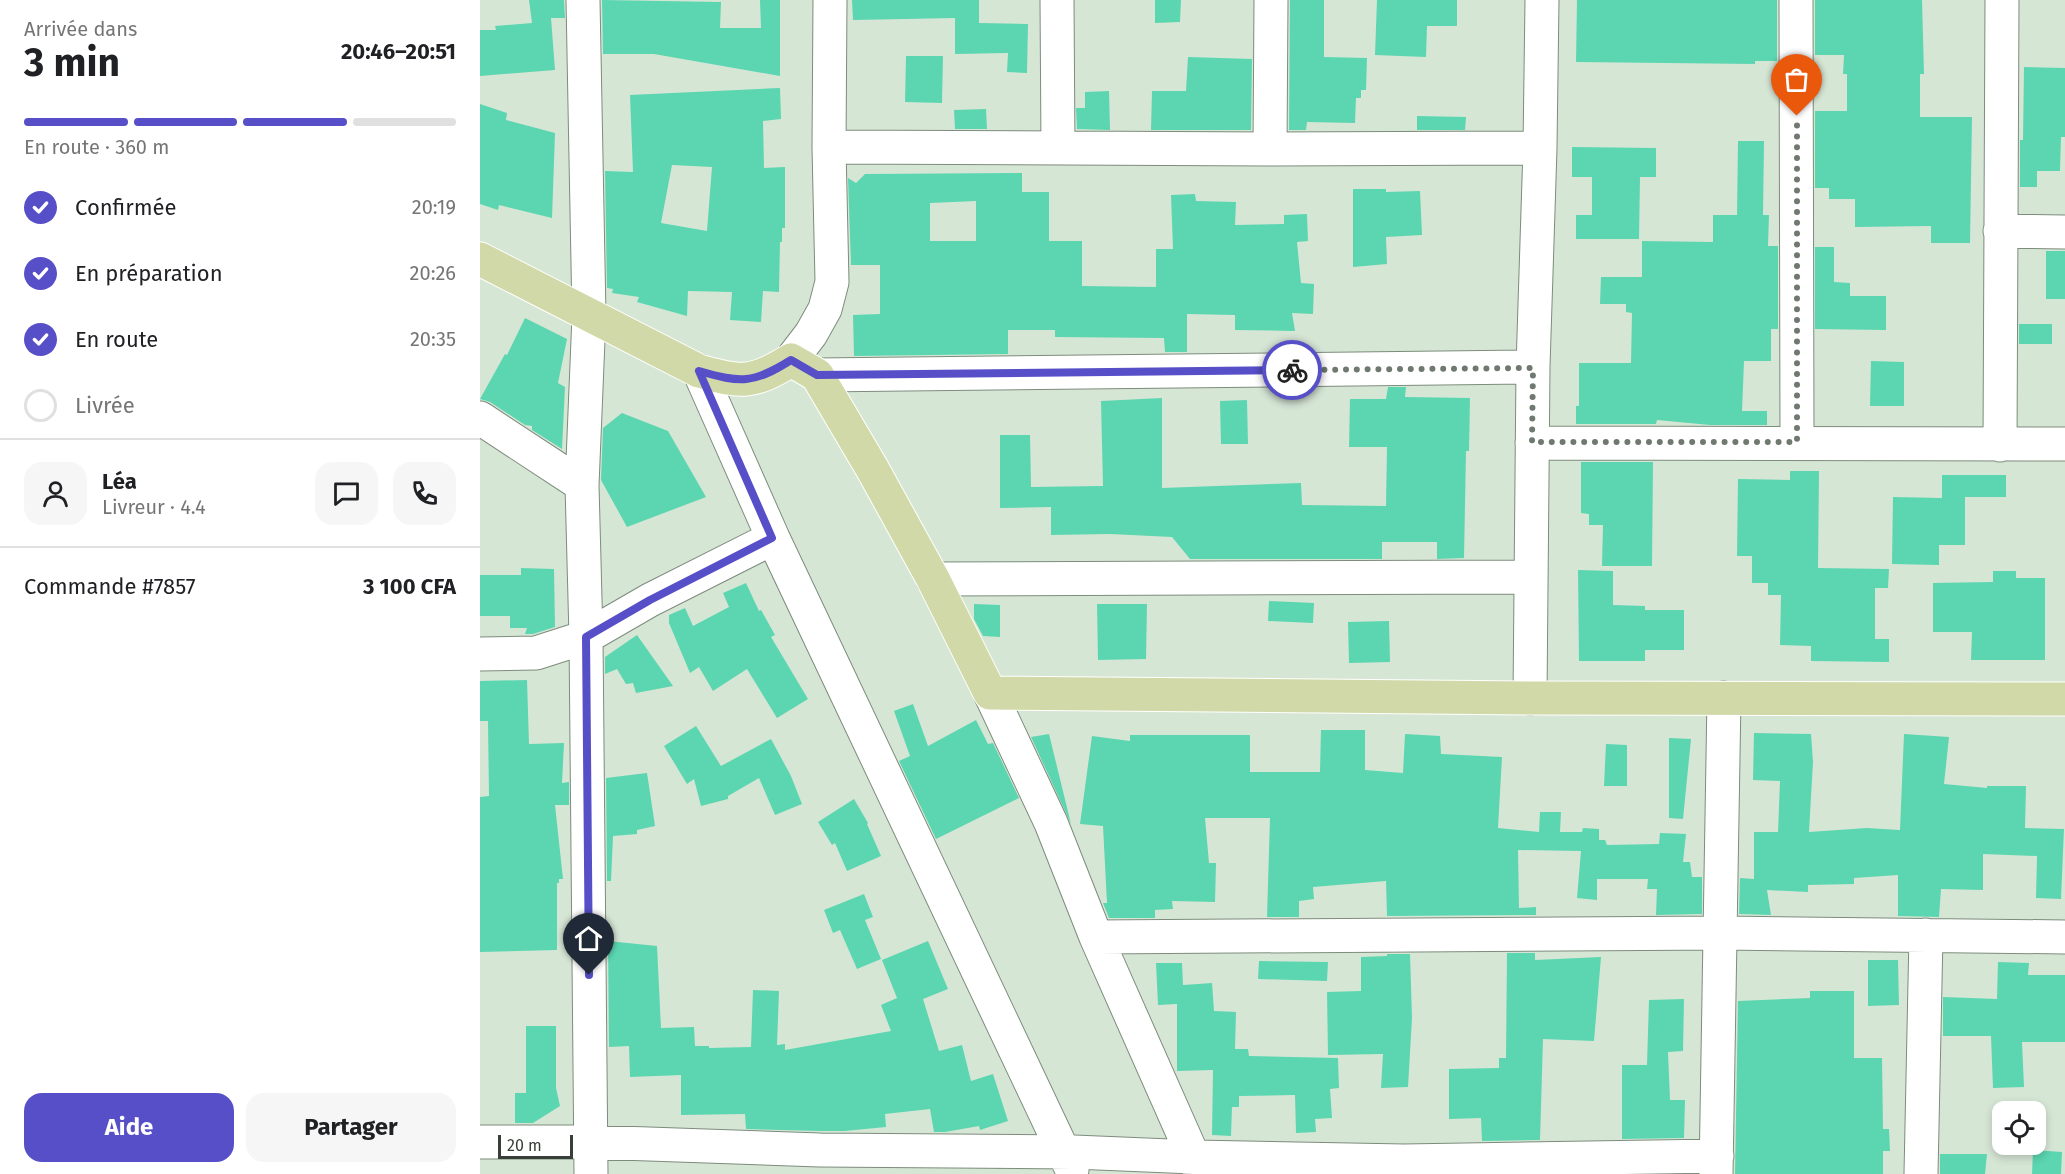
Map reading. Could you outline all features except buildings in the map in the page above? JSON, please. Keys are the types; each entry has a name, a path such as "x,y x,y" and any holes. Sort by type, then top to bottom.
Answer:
{"main road":[{"path":"480,259 699,371 729,380 749,380 770,373 804,368 873,470 933,579 990,693 1530,698 2065,699"}],"street":[{"path":"583,0 588,316 582,485 586,637 591,1158"},
{"path":"830,0 829,147 832,282 825,309 811,334 804,368 1533,368"},
{"path":"1057,0 1058,148"},
{"path":"1270,149 1271,0"},
{"path":"1530,698 1533,368 1542,0"},
{"path":"1796,0 1797,442"},
{"path":"2000,445 2002,0"},
{"path":"829,147 1540,148"},
{"path":"2000,231 2065,232"},
{"path":"699,371 772,538 1069,1163"},
{"path":"480,417 582,485"},
{"path":"1532,442 2065,444"},
{"path":"480,654 536,652 586,637 650,600 772,538"},
{"path":"933,579 1531,577"},
{"path":"990,693 1051,823 1096,937 1197,1166"},
{"path":"480,1142 591,1158 1197,1166 1717,1165 1724,698"},
{"path":"1096,937 1721,933 2065,937"},
{"path":"1920,1174 1926,935"}],"way so far":[{"path":"1292,370 1533,368 1532,442 1797,442 1797,116"}],"route":[{"path":"589,975 586,637 650,600 772,538 699,371 729,380 749,380 770,373 791,360 817,375 1292,370"}]}
